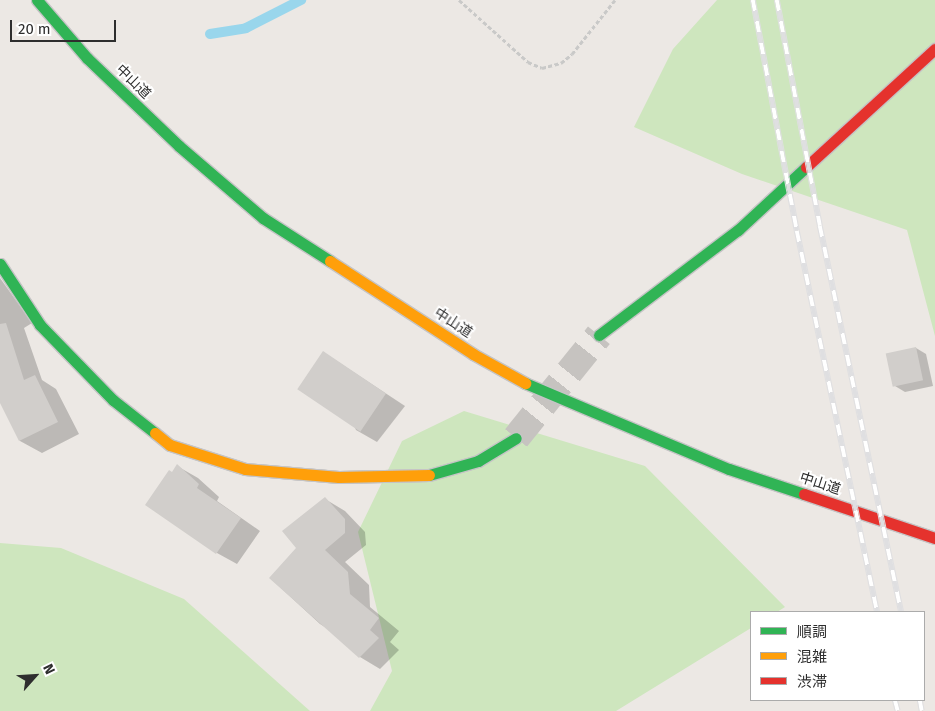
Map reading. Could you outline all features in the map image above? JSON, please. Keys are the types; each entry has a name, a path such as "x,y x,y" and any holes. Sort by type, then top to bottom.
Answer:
{"street":[{"name":"中山道","path":"37,0 87,58 179,146 263,218 473,354 566,402 729,470 935,538"},
{"path":"599,335 738,230 935,49"},
{"path":"0,264 40,325 113,400 170,445 245,469 339,477 430,475 478,461 516,438"}],"path":[{"path":"459,0 528,62 542,68 561,63 572,54 615,0"}],"green space":[{"path":"717,0 935,0 935,336 907,230 742,174 634,127 673,49"},
{"path":"464,411 645,466 785,607 779,611 750,611 750,629 616,711 370,711 392,671 358,532 402,441"},
{"path":"0,543 61,548 184,599 310,711 0,711"}],"building":[{"path":"6,323 24,380 35,375 58,422 19,441 0,403 0,324"},
{"path":"916,347 923,380 893,387 886,353"},
{"path":"323,351 386,393 360,432 297,389"},
{"path":"177,464 199,484 197,488 241,518 216,554 145,505 169,470 172,472"},
{"path":"325,497 345,519 345,533 325,550 348,572 350,594 379,618 370,630 379,638 359,658 269,578 296,548 282,531"}],"waterway":[{"path":"210,34 246,28 301,0"}],"tunnel":[{"path":"516,438 599,335"}],"railway":[{"path":"753,0 797,231 877,611"},
{"path":"777,0 820,226 901,611"},
{"path":"895,701 898,711"},
{"path":"920,701 922,711"}],"traffic: fast":[{"path":"37,0 87,58 179,146 263,218 330,261"},
{"path":"599,335 738,230 806,167"},
{"path":"0,264 40,325 113,400 155,433"},
{"path":"525,383 729,469 804,494"},
{"path":"429,475 478,461 516,438"}],"traffic: slow":[{"path":"330,261 473,354 525,383"},
{"path":"155,433 170,445 245,469 339,477 429,475"}],"traffic: jam":[{"path":"806,167 935,49"},
{"path":"804,494 935,538"}]}
